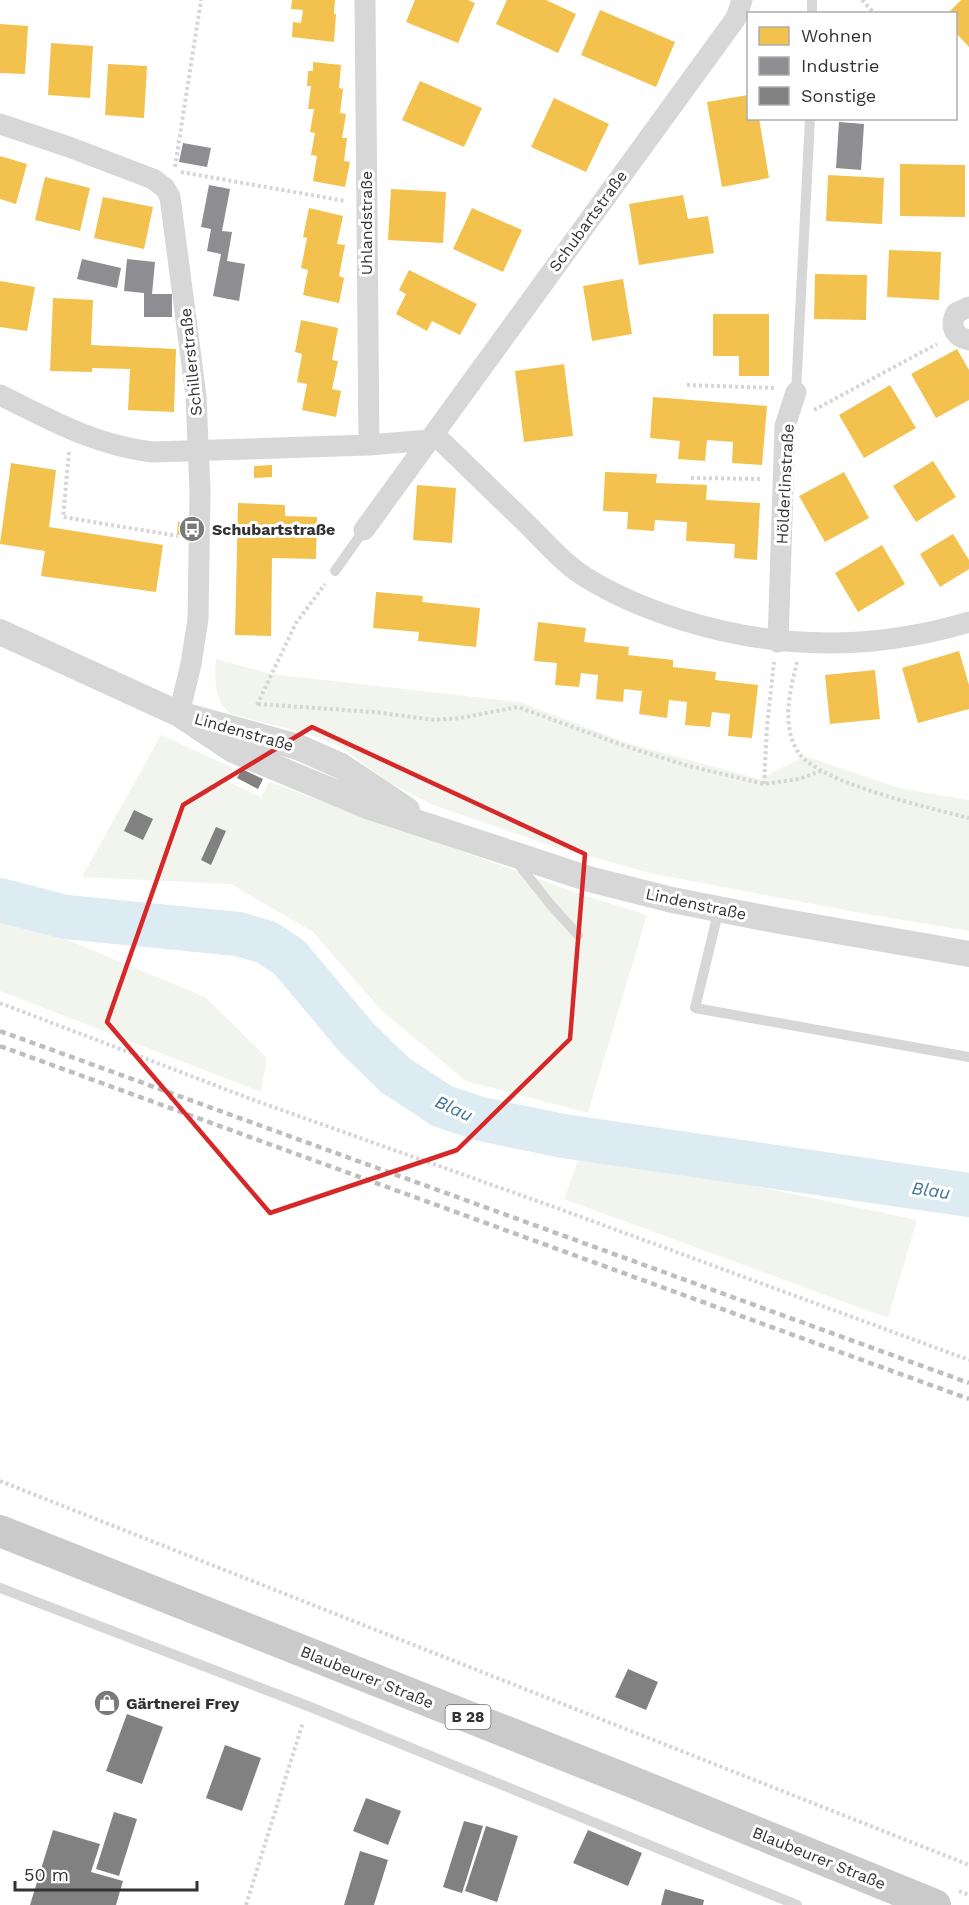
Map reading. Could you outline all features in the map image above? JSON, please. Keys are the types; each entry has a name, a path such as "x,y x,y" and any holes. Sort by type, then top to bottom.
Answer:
{"main road":[{"name":"Blaubeurer Straße","path":"0,1531 626,1779 935,1905"}],"street":[{"name":"Uhlandstraße","path":"365,0 369,445"},
{"name":"Schubartstraße","path":"364,530 736,18 742,0"},
{"name":"Schillerstraße","path":"0,124 153,179 165,188 170,197 196,396 200,450 198,619 179,714"},
{"path":"962,337 953,325 954,318 959,310 969,307"},
{"name":"Hölderlinstraße","path":"778,642 785,426 796,391"},
{"path":"0,395 96,440 152,452 369,445 431,437 580,574 618,596 713,630 778,642 852,643 900,638 969,622"},
{"name":"Lindenstraße","path":"0,632 179,714 233,750 370,807 511,854 589,879 719,909 969,954"}],"lane":[{"name":"Hölderlinstraße","path":"796,391 810,120"},
{"name":"Schubartstraße","path":"335,571 364,530"},
{"path":"511,854 550,904 578,935"},
{"path":"719,909 695,1008 969,1057"},
{"path":"0,1588 308,1706 797,1905"}],"path":[{"path":"179,140 201,0"},
{"path":"862,0 873,12"},
{"path":"186,173 366,205"},
{"path":"785,426 962,337"},
{"path":"687,385 796,391"},
{"path":"71,429 63,517 200,539"},
{"path":"691,478 783,479"},
{"path":"335,571 296,623 258,704 374,712 435,720 460,718 518,707 655,756 764,784 799,779 821,771"},
{"path":"801,643 788,709 794,742 798,752 810,765 834,779 969,819"},
{"path":"764,784 772,672"},
{"path":"0,1002 259,1102 557,1208 969,1360"},
{"path":"0,1481 969,1865"},
{"path":"246,1905 308,1706"}],"highlighted area":[{"path":"312,727 585,854 570,1039 457,1150 270,1213 107,1022 183,805"}],"shaded area":[{"path":"216,659 271,674 520,702 627,743 759,779 805,756 899,788 969,800 969,931 654,874 552,846 433,805 390,783 339,746 308,734 231,714 221,703 216,690"},
{"path":"161,735 233,768 228,782 261,797 269,782 580,894 647,915 588,1113 466,1081 381,1010 313,932 231,884 82,877"},
{"path":"0,917 75,943 205,997 267,1058 261,1092 0,991"},
{"path":"582,1150 917,1220 888,1318 564,1199"}],"building: Wohnen":[{"path":"292,0 335,0 334,42 292,37 293,22 301,23 303,10 291,9"},
{"path":"415,0 468,0 475,3 458,43 406,22"},
{"path":"507,0 546,0 576,14 558,53 496,24"},
{"path":"961,0 969,0 969,47 957,34 957,12 949,12"},
{"path":"600,10 675,42 656,87 581,55"},
{"path":"0,24 28,26 25,74 0,73"},
{"path":"51,43 93,46 90,98 48,95"},
{"path":"313,62 341,65 339,88 343,89 340,113 346,114 342,138 347,138 344,161 350,162 345,187 313,181 317,156 311,155 315,133 310,132 314,109 308,109 311,86 307,86 308,71 313,71"},
{"path":"108,64 147,66 144,118 105,115"},
{"path":"420,81 482,108 464,147 402,120"},
{"path":"747,95 747,120 759,120 769,178 722,187 707,102"},
{"path":"554,98 609,124 586,172 531,147"},
{"path":"0,156 27,164 16,204 0,199"},
{"path":"900,164 965,165 965,217 900,216"},
{"path":"828,175 884,178 882,224 826,221"},
{"path":"45,177 90,188 80,231 35,220"},
{"path":"391,189 446,192 443,243 388,240"},
{"path":"683,195 688,219 708,216 714,253 639,265 629,204"},
{"path":"103,197 153,207 144,249 94,238"},
{"path":"309,208 343,216 337,244 345,245 339,276 344,278 339,303 303,295 308,270 301,268 307,238 303,237"},
{"path":"472,208 522,230 503,272 453,249"},
{"path":"889,250 941,252 939,300 887,297"},
{"path":"409,270 477,304 460,335 432,321 427,331 396,314 406,294 399,290"},
{"path":"815,274 867,275 866,320 814,319"},
{"path":"623,279 632,334 592,341 583,286"},
{"path":"0,281 35,287 27,331 0,327"},
{"path":"53,298 93,300 91,345 176,349 174,412 128,410 130,369 92,368 92,372 50,371"},
{"path":"713,314 769,314 769,376 739,376 739,356 713,356"},
{"path":"301,320 338,328 332,360 338,361 332,389 341,391 336,417 302,410 307,384 297,382 302,354 295,352"},
{"path":"957,349 969,370 969,400 936,418 911,374"},
{"path":"564,364 573,436 524,442 515,371"},
{"path":"890,385 916,428 864,458 839,415"},
{"path":"653,397 767,406 762,465 732,463 733,442 707,440 705,461 678,459 680,441 650,438"},
{"path":"933,461 956,497 916,522 893,486"},
{"path":"11,463 56,470 49,527 163,545 156,592 41,576 45,551 0,544"},
{"path":"272,465 272,477 254,478 254,466"},
{"path":"605,472 657,474 656,483 707,485 706,500 760,503 757,560 734,558 735,544 686,541 687,522 655,520 654,531 627,529 628,512 603,511"},
{"path":"844,472 869,518 825,542 799,496"},
{"path":"417,485 456,488 452,543 413,540"},
{"path":"238,503 285,505 285,516 317,517 316,559 272,558 271,636 235,635"},
{"path":"178,522 183,523 182,535 177,535"},
{"path":"953,534 969,560 969,569 940,587 920,554"},
{"path":"882,545 905,584 858,612 835,573"},
{"path":"376,592 423,596 422,602 480,608 476,647 418,641 419,632 373,628"},
{"path":"538,622 586,628 584,642 629,647 628,655 673,660 673,667 716,672 715,680 758,685 752,738 728,736 730,714 712,712 710,727 685,725 687,702 669,700 667,718 639,714 642,691 624,689 623,702 596,699 598,675 581,673 579,687 555,685 557,663 534,661"},
{"path":"959,651 969,685 969,709 918,723 902,668"},
{"path":"875,670 880,719 830,724 825,675"}],"building: Industrie":[{"path":"839,122 864,124 861,170 836,168"},
{"path":"183,143 211,148 207,167 179,162"},
{"path":"209,185 230,189 222,231 232,232 227,261 245,264 239,301 213,296 221,254 207,251 211,229 201,227"},
{"path":"82,259 121,268 117,288 77,279"},
{"path":"127,259 155,262 152,294 172,294 172,317 144,317 144,293 124,291"}],"building: Sonstige":[{"path":"242,769 263,779 258,789 237,778"},
{"path":"134,810 153,819 143,840 124,831"},
{"path":"216,827 226,831 211,865 201,860"},
{"path":"628,1669 658,1682 646,1710 615,1697"},
{"path":"127,1714 163,1727 142,1784 106,1771"},
{"path":"225,1745 261,1758 242,1811 206,1798"},
{"path":"366,1798 401,1811 388,1845 353,1831"},
{"path":"114,1812 137,1819 119,1876 96,1869"},
{"path":"464,1821 483,1826 462,1893 443,1887"},
{"path":"486,1826 518,1836 497,1902 465,1891"},
{"path":"53,1830 100,1844 91,1872 123,1881 116,1905 30,1905"},
{"path":"588,1830 642,1853 628,1886 573,1863"},
{"path":"360,1851 388,1860 374,1905 344,1905"},
{"path":"665,1889 704,1900 703,1905 661,1905"}],"waterway":[{"name":"Blau","path":"0,900 66,917 238,934 266,942 289,957 356,1037 395,1075 442,1106 481,1119 563,1136 969,1195"}],"railway":[{"path":"0,1031 969,1383"},
{"path":"0,1046 969,1399"}],"place":[{"name":"Schubartstraße","path":"192,529"},
{"name":"Gärtnerei Frey","path":"107,1703"}]}
